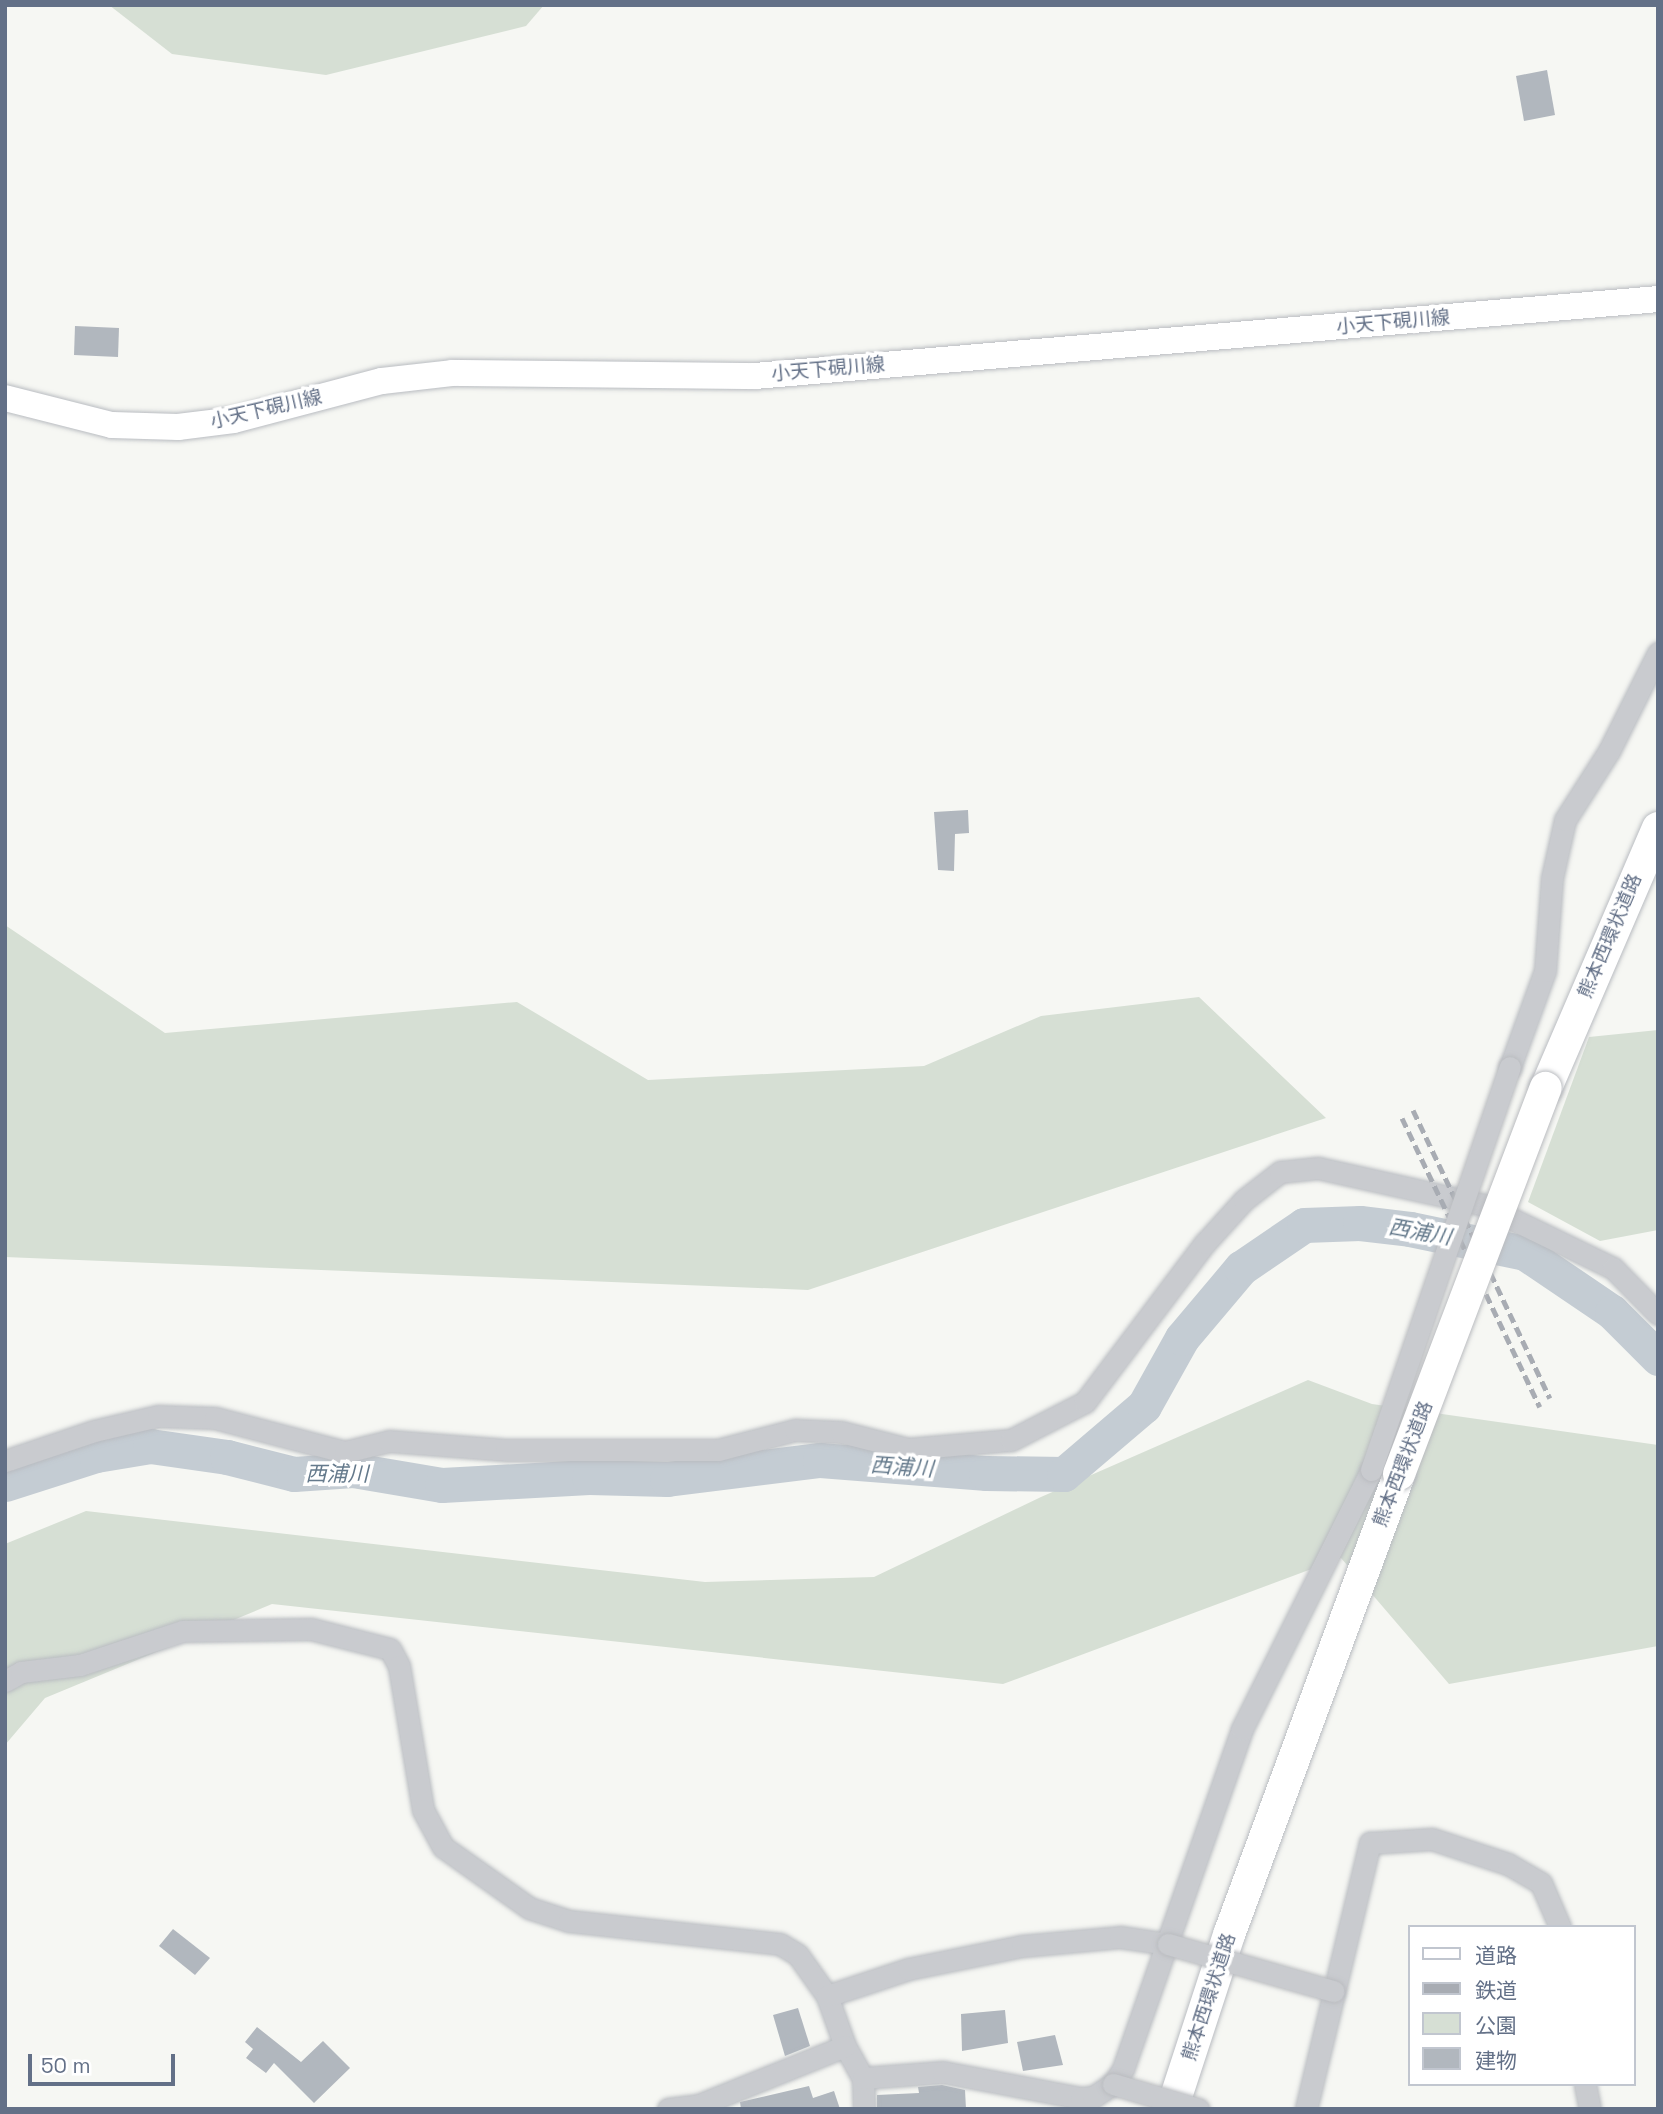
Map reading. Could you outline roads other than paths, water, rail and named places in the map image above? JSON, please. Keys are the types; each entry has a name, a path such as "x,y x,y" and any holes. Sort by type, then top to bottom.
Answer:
{"highway":[{"name":"熊本西環状道路","path":"1172,2109 1385,1472 1658,828"}],"main road":[{"name":"小天下硯川線","path":"5,398 111,425 178,427 234,420 382,381 452,373 755,376 1658,299"}],"street":[{"path":"863,2078 943,2071 1081,2098 1093,2097 1113,2084 1123,2068 1242,1729 1385,1472 1510,1067 1545,971 1552,878 1565,820 1609,751 1658,653"},
{"path":"5,1461 94,1431 158,1416 215,1418 345,1452 389,1441 506,1450 718,1450 795,1430 841,1432 908,1449 1011,1440 1085,1402 1205,1243 1244,1199 1280,1172 1318,1168 1481,1204 1613,1268 1658,1314"},
{"path":"5,1681 20,1672 80,1665 183,1632 311,1629 373,1641 390,1649 399,1665 423,1810 443,1847 528,1909 569,1922 780,1944 798,1955 827,1996 845,2046 863,2078 864,2109"},
{"path":"1306,2109 1370,1843 1432,1839 1508,1864 1541,1883 1559,1925"},
{"path":"827,1996 908,1969 1022,1946 1120,1937 1168,1944 1333,1991"},
{"path":"668,2109 693,2107 845,2046"},
{"path":"1113,2084 1198,2109"},
{"path":"1585,2086 1590,2109"}],"waterway":[{"name":"西浦川","path":"5,1484 96,1455 150,1446 227,1457 294,1474 353,1470 442,1485 589,1477 667,1479 820,1460 986,1473 1064,1474 1144,1406 1182,1338 1241,1268 1304,1225 1360,1223 1410,1229 1525,1253 1612,1312 1658,1358"}],"railway":[{"path":"1413,1110 1550,1398"},
{"path":"1402,1118 1540,1407"}]}
